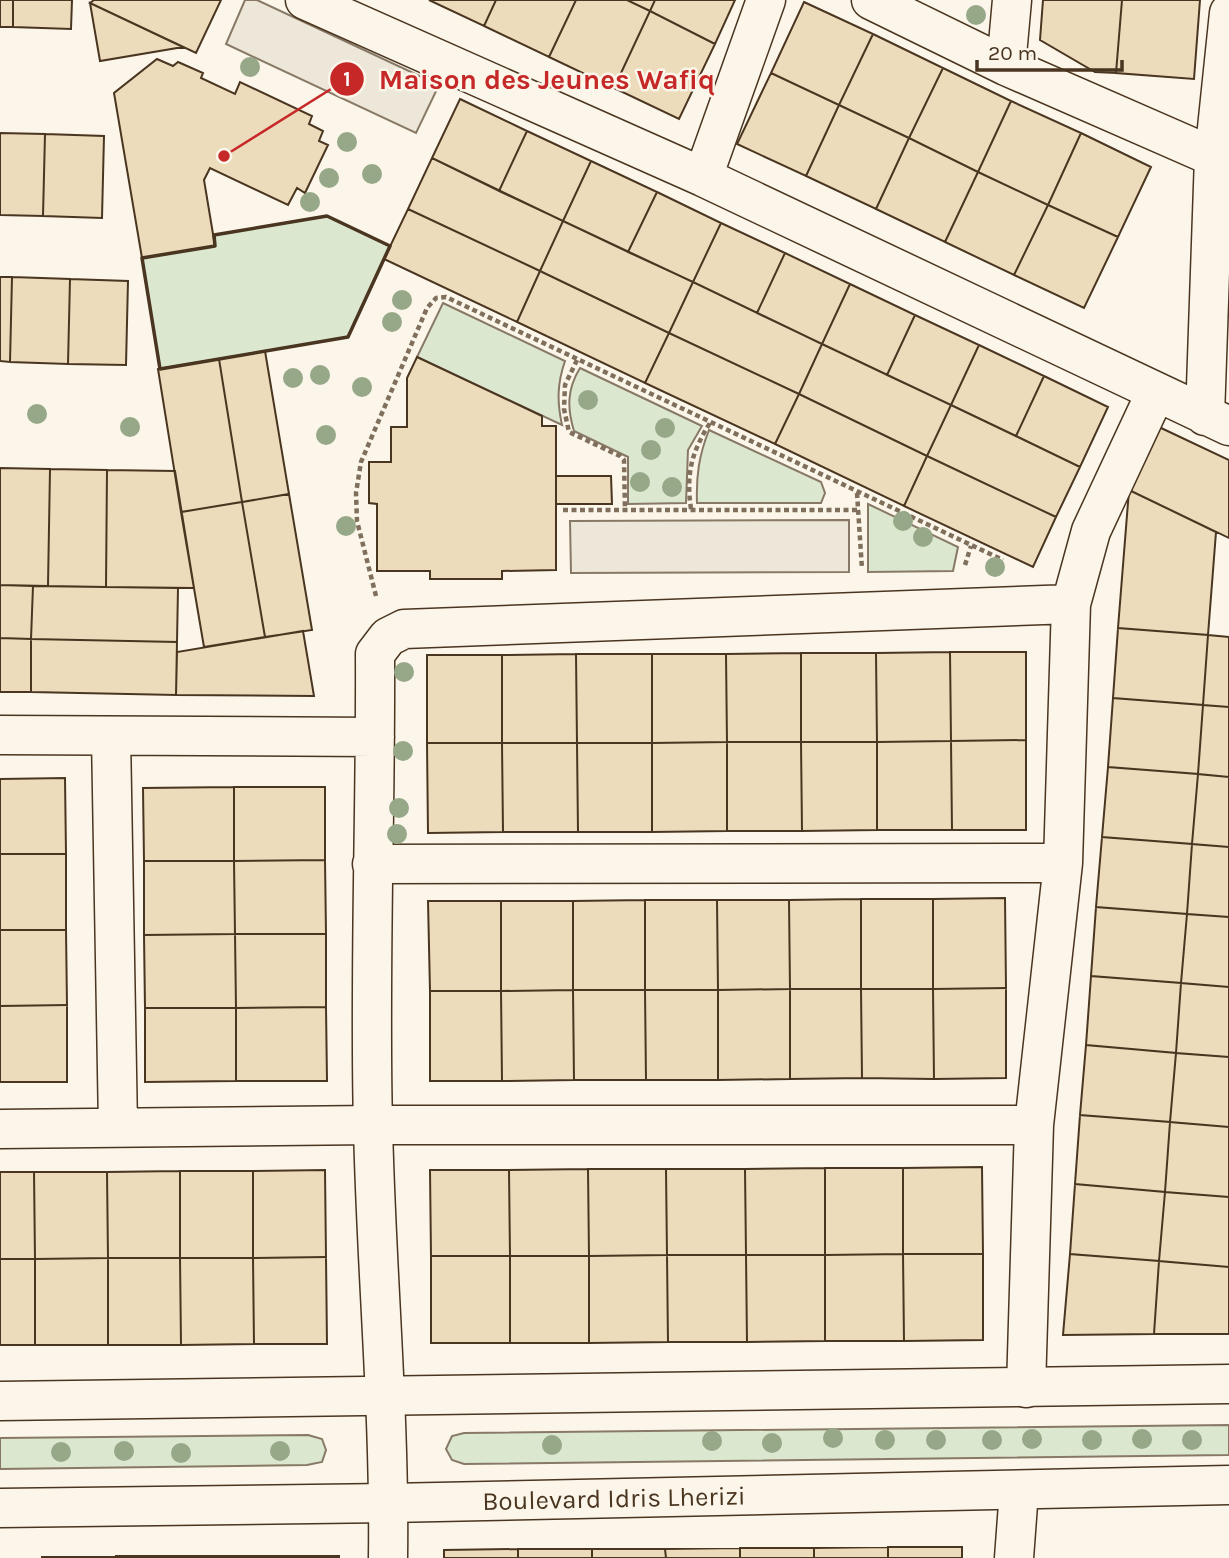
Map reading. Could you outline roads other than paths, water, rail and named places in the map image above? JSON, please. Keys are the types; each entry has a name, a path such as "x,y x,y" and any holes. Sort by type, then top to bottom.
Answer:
{"street":[{"path":"305,0 703,177 1217,421 1214,157 1229,12"},
{"path":"703,177 766,0"},
{"path":"871,0 1006,66 1214,157"},
{"path":"1006,66 1012,0"},
{"path":"1026,1388 1034,1125 1063,863 1071,604 1091,531 1156,392"},
{"path":"388,1558 389,1503 373,1125 372,864 375,654 388,637 404,629 1071,604"},
{"path":"0,735 375,737"},
{"path":"111,736 118,1127"},
{"path":"372,864 1063,863"},
{"path":"0,1129 373,1125 1034,1125"},
{"path":"0,1401 1229,1384"},
{"name":"Boulevard Idris Lherizi","path":"0,1508 389,1503 1229,1485"},
{"path":"1014,1558 1019,1491"}],"place":[{"name":"Maison des Jeunes Wafiq","path":"224,156"}]}
